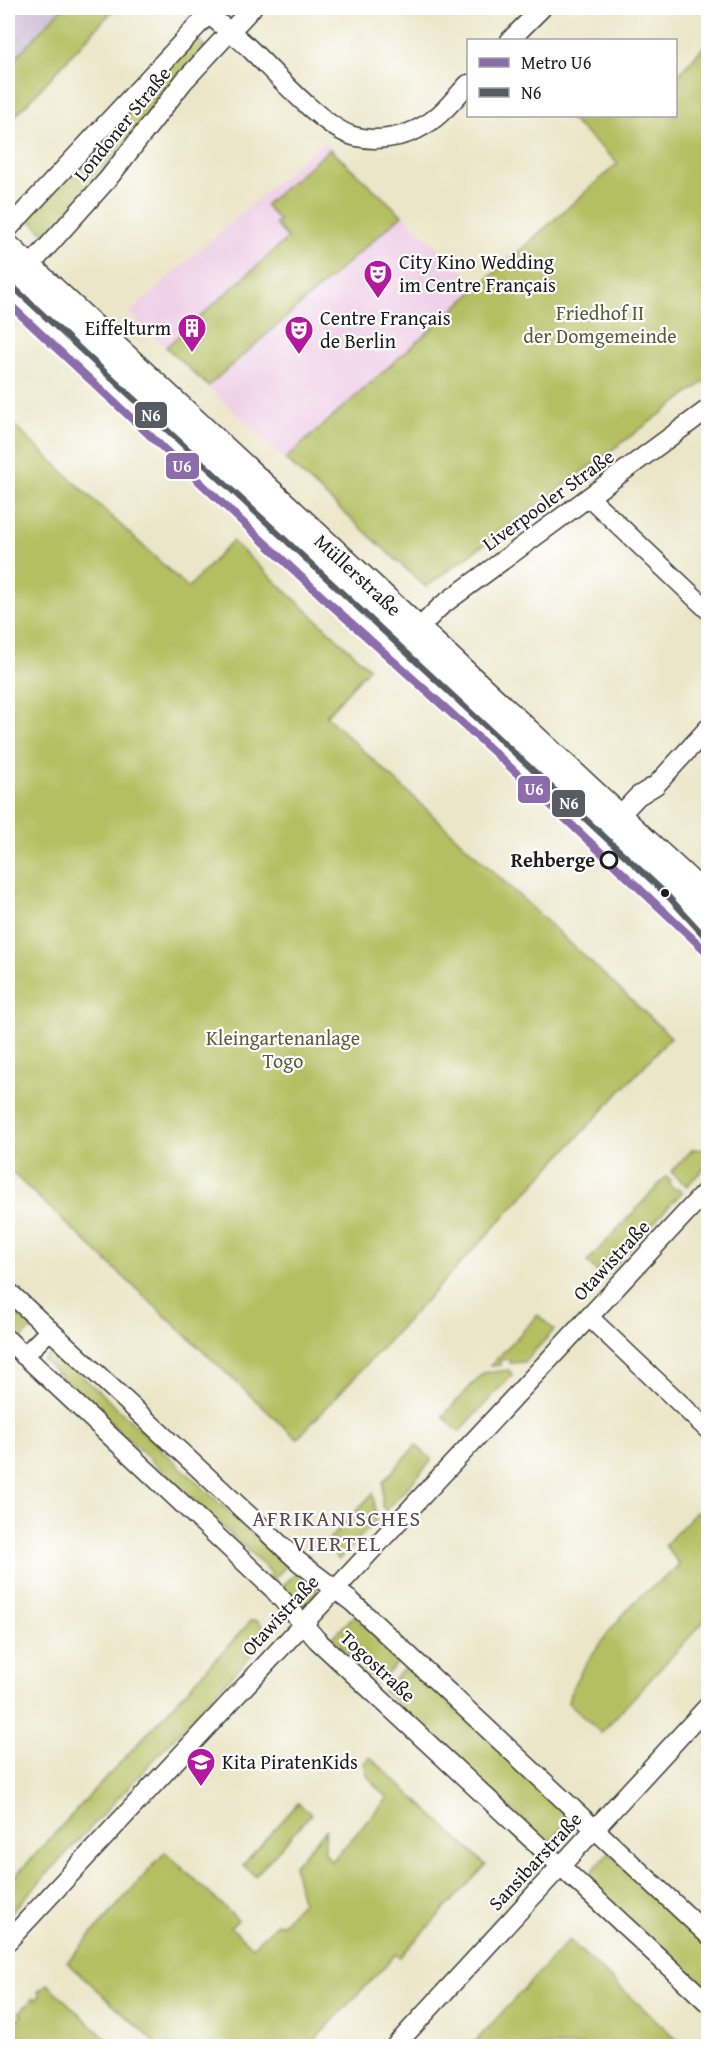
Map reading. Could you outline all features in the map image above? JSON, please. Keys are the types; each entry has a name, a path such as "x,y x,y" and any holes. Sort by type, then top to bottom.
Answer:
{"main road":[{"name":"Müllerstraße","path":"8,249 14,281 665,893 708,940"},
{"name":"Müllerstraße","path":"14,281 417,630 708,901"}],"street":[{"name":"Londoner Straße","path":"14,281 108,179 184,81 252,8"},
{"path":"511,39 542,8"},
{"name":"Londoner Straße","path":"8,229 211,11"},
{"path":"211,11 229,32 244,43 323,117 344,132 354,136 384,138 411,133 436,118 467,85"},
{"name":"Liverpooler Straße","path":"417,630 441,606 708,409"},
{"path":"590,498 708,610"},
{"path":"618,817 638,796 656,785 708,728"},
{"name":"Otawistraße","path":"8,1941 708,1189"},
{"name":"Togostraße","path":"8,1291 299,1562 352,1602 708,1935"},
{"path":"589,1317 708,1430"},
{"path":"24,1356 50,1330"},
{"name":"Togostraße","path":"8,1340 273,1589 317,1640 708,2003"},
{"name":"Sansibarstraße","path":"395,2046 708,1706"}],"shaded area":[{"path":"8,8 62,8 8,67"},
{"path":"323,141 479,286 285,459 129,313"}],"green space":[{"path":"62,8 115,8 8,124 8,66"},
{"path":"195,36 205,47 48,237 27,217"},
{"name":"Friedhof II der Domgemeinde","path":"708,42 708,379 426,587 285,459 618,163 568,117 677,117 677,76"},
{"path":"330,149 402,215 208,386 166,347 288,238 275,224 279,220 265,205"},
{"name":"Kleingartenanlage Togo","path":"8,420 188,588 232,541 369,668 326,716 671,1037 297,1439 8,1169"},
{"path":"693,1149 708,1150 708,1164 687,1186 671,1172"},
{"path":"666,1177 671,1181 669,1184 675,1190 678,1188 682,1192 603,1277 587,1262"},
{"path":"8,1306 32,1328 21,1339 8,1326"},
{"path":"538,1315 554,1330 524,1362 510,1363 509,1359 500,1360 500,1365 490,1366"},
{"path":"54,1350 283,1562 289,1559 291,1561 272,1581 269,1578 271,1572 43,1360"},
{"path":"509,1370 512,1375 459,1432 443,1416 483,1373"},
{"path":"416,1445 432,1460 386,1511 382,1506 383,1482"},
{"path":"373,1493 376,1521 339,1559 334,1554 336,1552 326,1543"},
{"path":"696,1512 708,1523 708,1617 601,1733 568,1703 577,1678 597,1647 621,1618 640,1597 679,1564 665,1545"},
{"path":"300,1569 317,1586 312,1600 303,1605 294,1602 280,1589"},
{"path":"354,1616 400,1660 379,1683 332,1638"},
{"path":"251,1621 257,1621 271,1634 8,1916 8,1884"},
{"path":"408,1665 571,1818 547,1844 383,1691"},
{"path":"370,1757 486,1865 400,1957 396,1954 309,2046 159,2046 67,1962 165,1852 238,1920 231,1927 252,1947 278,1923 281,1925 302,1902 294,1865 326,1830 324,1850 331,1862 388,1798 368,1777 364,1763"},
{"path":"298,1803 311,1814 255,1876 243,1865"},
{"path":"609,1853 708,1944 708,1994 584,1879"},
{"path":"569,1940 684,2046 476,2046 473,2044"},
{"path":"47,1984 114,2046 11,2046 8,2042 8,2025 14,2018 17,2020 22,2015 19,2013 33,1998 36,2000 40,1995 38,1992"}],"metro line":[{"name":"U6","path":"8,303 708,953"}],"transit line":[{"name":"N6","path":"8,282 665,893 708,940"}],"place":[{"name":"City Kino Wedding im Centre Français","path":"378,300"},
{"name":"Eiffelturm","path":"192,354"},
{"name":"Centre Français de Berlin","path":"299,356"},
{"name":"Rehberge","path":"609,860"},
{"name":"Kita PiratenKids","path":"201,1788"}],"district":[{"name":"AFRIKANISCHES VIERTEL","path":"337,1530"}]}
